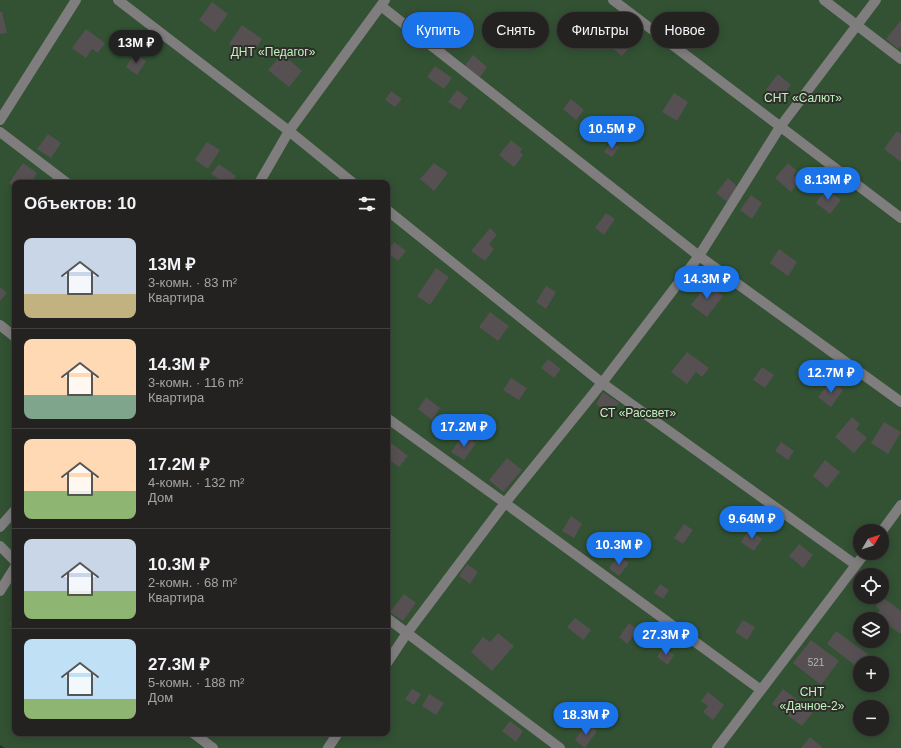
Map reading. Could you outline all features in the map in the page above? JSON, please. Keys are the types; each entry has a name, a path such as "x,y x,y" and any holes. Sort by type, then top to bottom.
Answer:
{"lane":[{"path":"0,120 76,0"},
{"path":"118,0 289,131 350,180"},
{"path":"613,0 901,218"},
{"path":"824,0 901,59"},
{"path":"390,659 505,503 602,383 699,256 780,127 876,0"},
{"path":"261,180 289,131 383,3 699,256 901,402"},
{"path":"0,132 63,180"},
{"path":"390,212 602,383 856,565"},
{"path":"0,325 12,335"},
{"path":"390,420 760,690"},
{"path":"887,524 901,506"},
{"path":"0,527 12,513"},
{"path":"0,546 12,558"},
{"path":"717,748 860,560"},
{"path":"0,591 12,572"},
{"path":"390,620 560,748"},
{"path":"197,736 213,748"},
{"path":"328,748 336,736"}],"green space":[{"name":"СТ «Рассвет»","path":"0,0 901,0 901,748 5,748 0,745"}],"building":[{"path":"212,2 228,14 215,32 199,20"},
{"path":"0,12 2,12 7,33 0,34"},
{"path":"901,20 901,46 898,49 886,39"},
{"path":"242,25 262,39 250,58 229,44"},
{"path":"86,29 105,43 98,53 92,49 86,58 72,48"},
{"path":"612,48 629,48 622,56"},
{"path":"135,53 146,61 137,75 126,67"},
{"path":"282,54 302,71 289,87 268,70"},
{"path":"473,55 487,67 478,80 463,68"},
{"path":"435,66 452,78 444,89 427,77"},
{"path":"778,74 791,85 779,100 766,89"},
{"path":"457,90 468,98 460,110 448,102"},
{"path":"391,91 402,99 395,107 385,100"},
{"path":"674,93 688,102 677,121 662,112"},
{"path":"571,99 584,110 576,120 563,109"},
{"path":"897,131 901,134 901,162 884,149"},
{"path":"48,134 61,143 51,158 37,149"},
{"path":"511,140 522,149 520,152 523,155 514,167 499,155"},
{"path":"207,142 220,150 208,169 195,160"},
{"path":"611,142 619,147 612,157 604,152"},
{"path":"23,163 37,173 33,180 12,180 12,186 9,183"},
{"path":"434,163 448,173 434,191 420,179"},
{"path":"788,163 797,171 793,175 800,181 791,192 775,178"},
{"path":"219,164 236,176 234,180 220,180 211,174"},
{"path":"728,178 738,187 727,202 716,193"},
{"path":"826,189 841,200 830,214 816,203"},
{"path":"751,195 762,203 752,219 740,210"},
{"path":"606,213 615,219 604,235 595,228"},
{"path":"490,228 497,235 489,244 494,249 485,261 471,251"},
{"path":"394,242 406,251 398,261 390,254 390,248"},
{"path":"779,249 797,262 788,276 770,263"},
{"path":"436,268 449,277 430,305 417,296"},
{"path":"707,284 723,296 707,317 691,305"},
{"path":"546,286 556,292 546,309 536,302"},
{"path":"0,287 7,293 0,301"},
{"path":"490,312 509,326 498,341 479,327"},
{"path":"687,352 709,368 702,377 696,372 687,384 671,372"},
{"path":"548,359 561,369 554,378 541,368"},
{"path":"762,367 774,375 765,388 753,380"},
{"path":"511,378 527,388 519,400 503,390"},
{"path":"831,381 843,390 831,407 818,397"},
{"path":"603,392 619,403 611,416 596,404"},
{"path":"426,397 440,408 432,420 418,409"},
{"path":"852,417 860,424 856,429 867,438 854,453 835,437"},
{"path":"884,422 901,432 888,454 871,443"},
{"path":"463,435 476,443 464,460 451,452"},
{"path":"390,442 408,456 399,467 390,460"},
{"path":"781,442 794,451 788,460 775,451"},
{"path":"507,458 522,470 503,492 489,480"},
{"path":"825,460 840,472 827,488 813,476"},
{"path":"571,516 582,524 574,538 562,531"},
{"path":"684,524 693,530 683,544 674,538"},
{"path":"749,530 762,539 754,551 741,542"},
{"path":"799,544 813,555 803,568 789,556"},
{"path":"619,556 629,563 619,576 609,568"},
{"path":"467,564 478,572 470,584 459,576"},
{"path":"660,584 669,590 663,599 654,593"},
{"path":"404,594 416,603 403,621 390,612"},
{"path":"889,602 901,611 900,634 889,625 889,612 878,612 880,610 876,606 878,604 889,604"},
{"path":"575,618 591,630 583,640 567,627"},
{"path":"743,620 755,627 747,640 735,632"},
{"path":"629,623 638,630 627,644 619,637"},
{"path":"836,631 853,643 853,648 859,648 869,655 853,656 853,664 827,644"},
{"path":"498,633 514,646 492,671 471,652 483,637 490,642"},
{"path":"811,640 839,661 821,685 793,663"},
{"path":"663,647 674,655 668,665 657,657"},
{"path":"412,689 421,694 414,705 405,699"},
{"path":"783,689 813,712 802,726 772,704"},
{"path":"708,692 724,705 713,720 703,712 708,706 701,701"},
{"path":"429,694 444,703 436,715 422,706"},
{"path":"510,721 523,731 516,742 502,731"},
{"path":"587,723 597,731 585,748 575,740"},
{"path":"810,737 823,748 801,748"}],"park label":[{"name":"ДНТ «Педагог»","path":"273,52"},
{"name":"СНТ «Салют»","path":"803,98"},
{"name":"СНТ «Дачное-2»","path":"812,699"}]}
